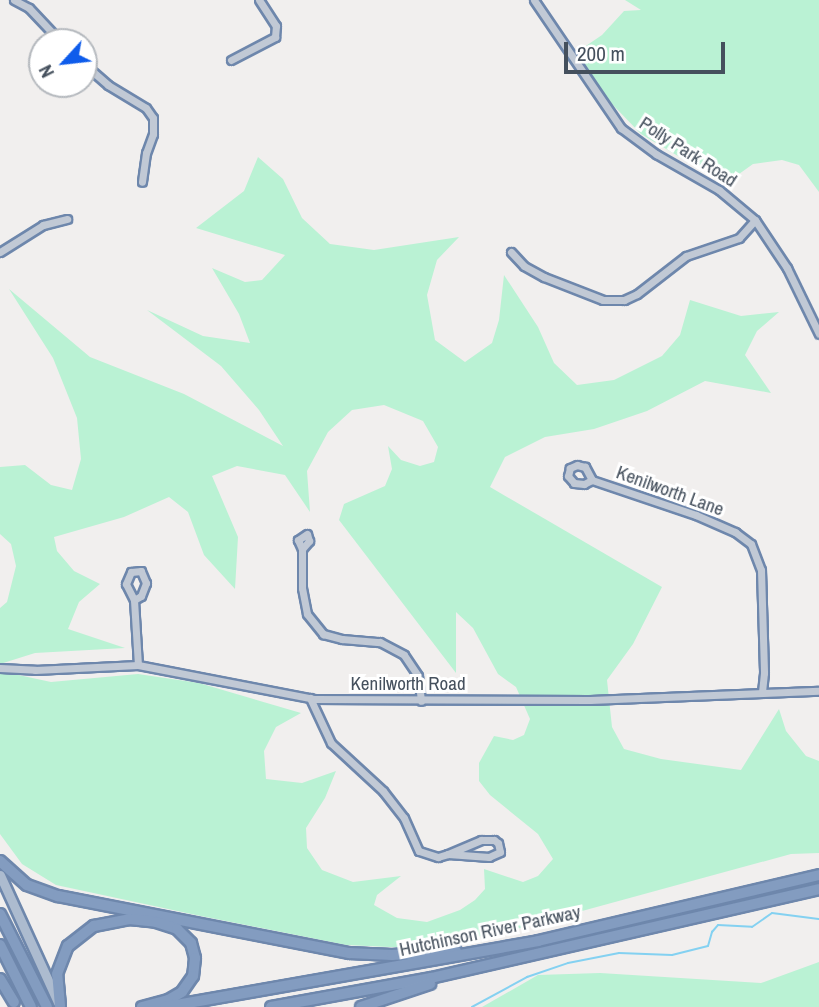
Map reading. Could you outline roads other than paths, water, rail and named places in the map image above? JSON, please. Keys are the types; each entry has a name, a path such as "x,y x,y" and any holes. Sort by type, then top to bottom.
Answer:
{"highway":[{"path":"0,861 19,880 43,893 344,952 392,956 495,949"},
{"name":"Hutchinson River Parkway","path":"165,1007 495,949 819,874"},
{"name":"Hutchinson River Parkway","path":"271,1007 392,986 819,888"},
{"path":"0,914 47,1007"},
{"path":"61,1007 57,974 68,946 94,926 129,919 173,927 188,940 195,955 194,973 184,990 171,999 142,1007"},
{"path":"0,945 31,1007"},
{"path":"360,1007 498,962"},
{"path":"0,979 16,1004"}],"main road":[{"path":"0,875 61,1007"},
{"path":"0,973 16,1004"}],"street":[{"path":"14,0 29,8 48,28"},
{"path":"231,60 275,37 276,26 259,0"},
{"name":"Polly Park Road","path":"534,0 569,56 621,128 656,154 719,190 755,220 787,268 819,334"},
{"path":"98,76 146,108 153,118 153,134 146,153 142,182"},
{"path":"0,252 43,225 67,219"},
{"path":"511,252 524,266 544,277 603,300 624,300 638,293 686,256 738,238 755,220"},
{"name":"Kenilworth Lane","path":"592,480 717,523 751,544 761,570 762,692"},
{"path":"302,549 302,588 307,614 323,634 380,642 404,655 418,676 421,701"},
{"path":"134,600 138,665"},
{"name":"Kenilworth Road","path":"0,668 35,670 138,665 310,698 421,701 590,700 819,691"},
{"path":"310,698 331,743 383,790 404,818 419,851 438,857 489,857 498,854 500,847 494,840 481,839 448,855"}],"waterway":[{"path":"472,1007 527,977 568,963 619,953 672,955 708,946 712,932 718,925 752,927 772,913 819,919"}]}
